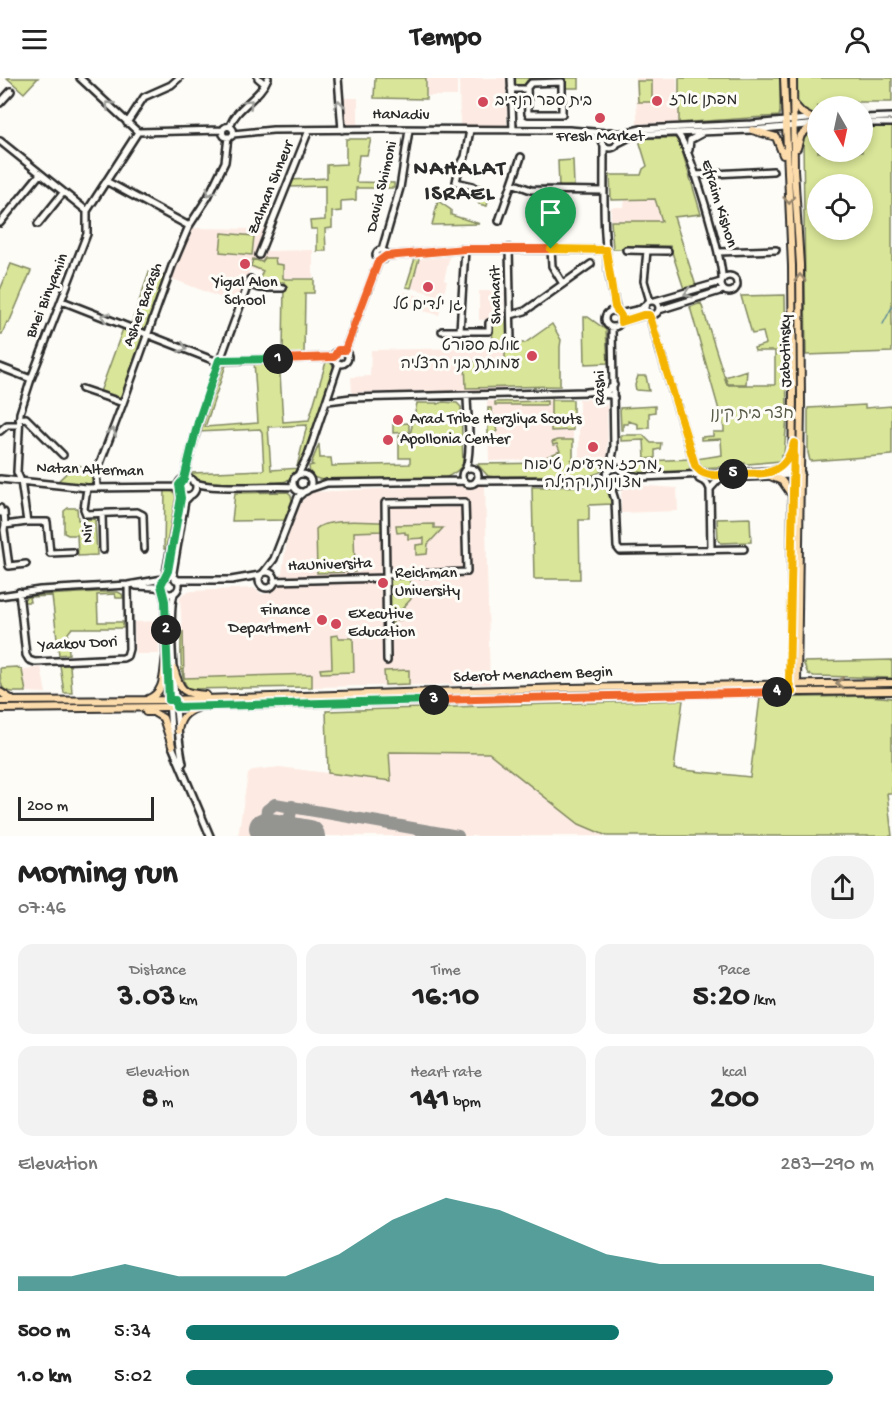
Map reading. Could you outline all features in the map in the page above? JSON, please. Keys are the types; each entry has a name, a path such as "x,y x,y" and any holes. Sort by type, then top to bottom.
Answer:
{"main road":[{"name":"Jabotinsky","path":"784,78 785,123 798,211 800,265 801,473 797,683 792,692"},
{"name":"Jabotinsky","path":"792,692 789,683 789,663 794,443 790,169 794,123 793,78"},
{"path":"794,104 807,116"},
{"path":"790,169 798,142 807,129"},
{"path":"752,130 771,134 778,140 790,169"},
{"path":"793,501 785,483 772,473 782,468 788,461 794,443"},
{"path":"144,700 157,695 161,688 166,656"},
{"path":"772,684 784,676 789,663"},
{"path":"797,663 801,676 807,681 816,683"},
{"path":"174,669 184,692 221,698"},
{"name":"Sderot Menachem Begin","path":"172,704 221,698 789,683 892,683"},
{"name":"Sderot Menachem Begin","path":"172,704 892,691"},
{"path":"0,692 6,697 24,702"},
{"path":"0,701 144,700 172,704"},
{"path":"0,709 104,708 172,704"},
{"path":"178,731 185,715 195,708 212,705"},
{"path":"104,708 158,714 166,724 172,746"}],"street":[{"path":"80,78 138,132 223,130 230,126"},
{"path":"127,123 144,97 171,85 179,78"},
{"path":"223,130 224,135 231,135 232,120 266,81 258,78"},
{"path":"338,78 342,130"},
{"path":"511,78 513,130"},
{"path":"531,82 562,82 561,114 528,114 527,88 531,82"},
{"path":"511,89 527,88"},
{"path":"0,104 11,90"},
{"path":"873,118 892,117"},
{"path":"621,322 610,282 606,250 604,135 641,129 807,122"},
{"path":"603,143 610,148 637,135 752,130 785,123"},
{"path":"873,123 892,123"},
{"name":"HaNadiv","path":"231,135 309,130 569,130 607,133"},
{"name":"Zalman Shneur","path":"259,255 309,130"},
{"name":"David Shimoni","path":"382,250 400,188 409,130"},
{"path":"470,130 465,159 459,168 456,182 473,186"},
{"name":"HaNadiv","path":"569,130 596,135 603,143"},
{"name":"Bnei Binyamin","path":"27,522 21,481 17,472 19,422 31,379 87,234 87,211 138,132"},
{"name":"Efraim Kishon","path":"689,155 690,140 706,132"},
{"path":"603,170 609,153 617,145 618,137 615,133"},
{"name":"Efraim Kishon","path":"677,133 682,137 689,155 719,252 721,280"},
{"name":"Asher Barash","path":"97,488 96,474 172,266 189,226 208,197 225,162 231,135"},
{"path":"0,141 87,211"},
{"path":"499,221 521,157"},
{"path":"695,175 773,171"},
{"path":"0,223 40,174"},
{"path":"106,181 189,226"},
{"path":"512,183 539,190 604,191"},
{"path":"38,224 63,193"},
{"name":"Shaharit","path":"509,248 511,342"},
{"path":"345,350 379,260 386,256 465,249 606,250"},
{"path":"460,331 465,249"},
{"path":"551,249 552,266 563,284"},
{"path":"379,260 376,253 382,250 385,251 386,256"},
{"path":"626,250 668,251"},
{"path":"719,252 776,250"},
{"path":"647,251 644,281 650,302 645,310 649,315 660,348 693,459 698,470 706,475"},
{"name":"Efraim Kishon","path":"721,260 732,277"},
{"path":"511,315 525,311 591,264"},
{"path":"609,313 619,314 641,309 650,302 721,280 726,276 732,277 737,282 735,289 729,293 723,290 621,322 612,327 606,322 609,313 610,282"},
{"path":"721,280 723,290"},
{"path":"186,775 172,704 166,656 166,605 161,585 181,494 178,488 184,479 198,422 219,360 249,282 260,288 283,288"},
{"path":"62,301 215,361 334,357"},
{"path":"650,302 658,304 660,348"},
{"path":"442,331 489,331 489,322"},
{"name":"Rashi","path":"609,471 614,448 612,327"},
{"path":"334,357 338,350 345,350"},
{"path":"339,363 345,363 348,359 345,350"},
{"path":"334,357 339,363"},
{"path":"294,507 296,478 308,455 339,363"},
{"path":"0,367 31,379"},
{"path":"327,401 351,398 586,392 608,390 614,385"},
{"path":"82,389 123,403"},
{"path":"332,389 336,395 351,398"},
{"path":"586,392 611,395 614,398"},
{"path":"463,481 469,444 467,395"},
{"path":"0,431 7,425 26,418 63,455"},
{"path":"469,444 476,481"},
{"name":"Rashi","path":"614,448 622,471"},
{"path":"261,585 259,581 274,559 298,497 311,484 306,471 308,455"},
{"path":"685,476 691,471 693,459"},
{"path":"439,481 470,469 490,478 507,480"},
{"path":"588,480 609,471 622,471 628,475 642,477 801,473"},
{"path":"609,471 606,479 615,500 616,547 620,551 744,549"},
{"path":"615,500 624,478 622,471"},
{"path":"270,485 296,478 302,474 327,483 463,481 469,484 476,481 588,480 615,486 635,480 720,478 772,473"},
{"path":"710,489 720,478"},
{"name":"Natan Alterman","path":"0,479 87,488 178,488"},
{"path":"184,479 200,485 270,485 295,488 299,491 327,483"},
{"path":"699,479 705,482 710,489 711,549"},
{"path":"192,494 195,488 193,482"},
{"path":"210,836 172,746 174,669 172,600 178,585 173,572 185,501 200,490 221,486"},
{"path":"87,488 85,512 89,515 137,512 143,516 144,549"},
{"path":"181,494 192,494"},
{"name":"HaUniversita","path":"387,661 385,503 465,502 468,579"},
{"path":"0,508 1,513 4,512 9,566"},
{"name":"Nir","path":"102,514 103,550"},
{"path":"5,525 47,522 50,553 73,552"},
{"path":"242,579 269,587 274,579 274,559"},
{"path":"0,568 26,564"},
{"name":"HaUniversita","path":"274,579 386,577 467,572"},
{"path":"0,596 19,592 128,585 171,577 197,581 242,579 270,573 274,579"},
{"path":"128,585 162,590 170,594 184,584 197,581"},
{"name":"Yaakov Dori","path":"19,592 26,655 29,660 35,662 123,658 127,656 129,649 128,585"}],"shaded area":[{"path":"427,78 457,78 457,96 427,96"},
{"name":"בית ספר הנדיב","path":"459,78 506,78 507,125 460,127"},
{"name":"מפתן ארז","path":"636,78 677,78 679,123 637,124"},
{"path":"341,98 358,98 358,131 341,131"},
{"path":"625,199 656,199 662,221 611,221 611,207 624,207"},
{"name":"Yigal Alon School","path":"191,228 267,229 255,257 261,259 266,251 313,250 313,278 259,278 261,272 250,269 237,304 170,278"},
{"path":"420,255 450,255 439,315 400,305 404,292 432,299 433,294 411,288"},
{"path":"479,291 504,291 504,319 479,320"},
{"path":"505,347 506,390 352,393 351,377 370,376 371,350"},
{"path":"579,399 596,399 596,404 607,404 608,463 579,463"},
{"path":"573,400 573,459 489,461 487,401"},
{"name":"Reichman University","path":"485,484 490,684 189,689 185,685 180,598 184,593 192,591 254,588 262,594 271,593 281,579 289,526 304,497 313,492"},
{"path":"636,485 677,488 678,511 621,513 623,488"},
{"path":"158,621 159,654 135,654 134,622"},
{"path":"41,667 46,693 26,692 22,670"},
{"path":"389,752 489,753 579,824 607,836 238,836 248,774 253,770 280,767 390,781"}],"green space":[{"path":"7,78 38,78 24,93"},
{"path":"375,78 426,78 426,99 374,98"},
{"path":"512,78 579,78 579,88 564,88 564,81 527,81 526,86 512,86"},
{"path":"679,78 780,78 779,116 679,123"},
{"path":"795,78 892,78 892,102 873,102 873,96 807,96 807,112 796,103"},
{"path":"637,81 652,81 652,102 638,102"},
{"path":"873,126 892,126 892,352 806,355 803,141 807,135 807,162 873,162"},
{"path":"675,138 679,141 701,214 674,217 696,286 684,289 670,246 625,246 625,249 613,249 611,221 662,221 655,199 611,200 610,175 641,175 647,166 639,140"},
{"path":"346,139 371,139 367,155 359,155 356,182 394,183 394,188 356,188 356,200 341,201 341,211 332,212 332,228 325,229 326,251 317,251 317,229 311,229 310,221 325,220 325,186 289,187 291,180 327,178 327,165 346,164"},
{"path":"573,160 574,186 559,187 558,161"},
{"path":"476,184 489,187 491,190 487,206 479,204 473,195"},
{"path":"438,201 451,210 451,215 480,224 432,225"},
{"path":"222,233 254,236 252,255 220,252"},
{"path":"416,255 420,255 411,288 406,287"},
{"path":"265,258 275,258 276,264 283,265 283,278 285,279 314,279 314,293 305,293 304,354 283,354 284,282 258,282 263,271 251,266 253,259 262,262"},
{"path":"11,264 31,271 9,323 7,322 0,334 0,290"},
{"path":"150,270 167,277 122,400 100,392 124,326 130,327"},
{"path":"714,286 716,290 665,306 663,302"},
{"name":"חצר בית קינן","path":"785,295 787,416 784,455 781,455 781,461 748,464 738,462 738,466 699,468 696,459 722,455 721,439 701,440 701,437 713,436 713,432 724,432 724,428 690,307 701,303 727,385 775,385 775,351 755,351 754,348 766,344 763,332 752,334 741,296"},
{"path":"584,317 588,317 606,330 608,363 585,364"},
{"name":"אולם ספורט עמותת בני הרצליה","path":"492,319 508,320 508,343 525,343 552,324 561,340 560,386 466,388 465,362 505,360 505,347 493,348"},
{"path":"279,359 283,422 309,420 326,362 330,362 335,368 300,467 297,467 307,425 268,427 271,470 300,468 286,481 269,484 198,483 191,478 192,473 264,470 260,429 198,432 220,365 226,365 205,427 258,423 254,361"},
{"path":"747,370 746,384 728,384 725,377"},
{"path":"638,376 646,376 649,391 636,390"},
{"path":"551,400 573,400 573,430 551,431"},
{"path":"547,401 547,405 495,405 495,402"},
{"path":"417,403 438,404 457,403 461,407 463,463 458,470 445,478 326,479 325,481 310,476 309,466 313,465 311,464 319,444 320,458 331,458 332,466 410,464 410,458 399,458 399,436 410,435"},
{"path":"865,405 865,408 892,406 892,455 810,461 808,408"},
{"path":"655,406 655,412 649,413 649,428 638,429 638,424 628,421 628,424 623,424 623,430 621,430 620,408"},
{"path":"488,408 491,408 497,431 488,438"},
{"path":"409,423 409,432 393,433 393,424"},
{"path":"621,435 643,435 651,443 661,443 660,449 655,450 655,458 645,459 644,440 621,441"},
{"path":"573,440 571,463 608,463 598,473 573,478 573,476 501,476 501,478 488,476 477,464 544,463 544,458 560,451 557,444 553,445 552,442"},
{"path":"691,459 690,469 670,476 630,473 623,462"},
{"path":"76,464 95,472 93,487 55,484"},
{"path":"602,486 610,492 612,504 589,505 589,520 579,520 580,579 534,579 532,487"},
{"path":"165,490 174,492 176,498 167,549 164,549"},
{"path":"288,492 292,500 285,520 232,521 235,493"},
{"path":"68,508 77,508 78,520 95,519 97,555 78,556 77,535 64,533 64,511"},
{"path":"750,518 751,542 721,543 718,540 717,519"},
{"path":"337,522 382,522 382,531 354,532 355,572 317,573 316,529 328,523"},
{"path":"434,524 434,528 443,528 428,544 427,554 416,555 416,545 424,544 424,538 408,539 408,534 405,532 397,533 396,525"},
{"path":"409,574 411,599 401,610 401,620 393,620 393,627 386,627 386,575"},
{"path":"97,592 122,594 123,598 116,598 115,594 97,595 98,622 123,622 123,628 72,628 68,633 69,654 59,655 52,596 29,597 30,602 24,602 24,599 29,596"},
{"path":"183,631 184,678 312,674 312,687 189,689 184,679 181,664"},
{"path":"338,635 339,638 353,638 354,672 321,673 320,669 332,668 331,636"},
{"path":"892,660 892,678 814,676 808,674 803,662"},
{"path":"60,665 70,665 72,693 64,693"},
{"path":"17,667 22,670 26,692 12,692 2,687 0,668"},
{"path":"409,670 409,684 385,685 384,671"},
{"path":"869,696 892,698 892,793 887,793 892,836 607,836 579,824 489,753 389,752 391,781 328,773 326,711 683,700 674,769 750,777 760,698"}],"waterway":[{"path":"883,324 892,307"}],"taxiway":[{"path":"263,836 267,810 275,804 458,836"},
{"path":"287,832 292,806"}],"runway":[{"path":"265,828 309,836"}],"place":[{"name":"מפתן ארז","path":"657,101"},
{"name":"בית ספר הנדיב","path":"483,102"},
{"name":"Fresh Market","path":"600,118"},
{"name":"Yigal Alon School","path":"245,264"},
{"name":"גן ילדים טל","path":"428,287"},
{"name":"אולם ספורט עמותת בני הרצליה","path":"532,356"},
{"name":"Arad Tribe Herzliya Scouts","path":"398,420"},
{"name":"Apollonia Center","path":"388,440"},
{"name":"מרכז מדעים, טיפוח, מצוינות וקהילה","path":"593,447"},
{"name":"Reichman University","path":"383,583"},
{"name":"Finance Department","path":"322,620"},
{"name":"Executive Education","path":"336,624"}],"district":[{"name":"NAHALAT ISRAEL","path":"460,182"}],"route":[{"path":"465,249 551,249 606,250 615,307 621,316 621,322 649,315 693,459 700,472 706,475 774,471 782,468 788,461 794,443 789,683 792,692 176,707 175,700 169,700 166,605 161,585 168,571 181,498 179,485 184,479 198,422 219,360 334,357 338,350 345,350 371,278 379,260 386,256 465,249"}]}
